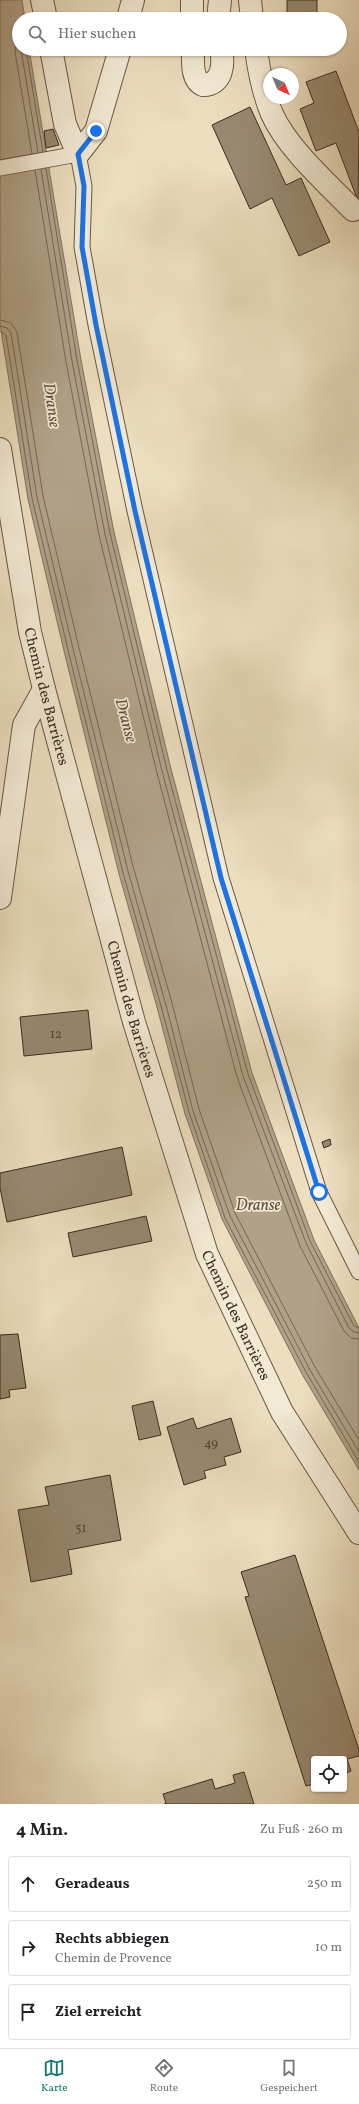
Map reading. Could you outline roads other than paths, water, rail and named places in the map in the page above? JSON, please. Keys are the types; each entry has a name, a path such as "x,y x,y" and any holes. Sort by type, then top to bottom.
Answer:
{"street":[{"path":"42,0 45,12"},
{"path":"130,12 133,0"},
{"path":"192,0 192,12"},
{"path":"219,12 220,0"},
{"path":"250,0 251,12"},
{"path":"52,56 65,124 68,156"},
{"path":"68,156 96,131 118,56"},
{"path":"193,56 194,73 198,82 203,85 212,83 221,72 222,56"},
{"path":"257,56 261,79 273,116 293,146 354,210"},
{"name":"Chemin des Barrières","path":"0,449 30,632 44,689 134,1022 207,1254 282,1412 359,1533"},
{"path":"0,898 7,810 24,725 44,689"}],"lane":[{"path":"0,168 68,156 84,186 82,247 96,325 135,511 221,878 319,1192 359,1272"}],"water":[{"name":"Dranse","path":"0,0 22,0 24,12 12,12 12,56 30,56 81,360 114,532 171,769 252,1073 314,1240 359,1328 359,1470 302,1374 222,1219 185,1114 157,1007 119,874 28,499 0,324"}]}
